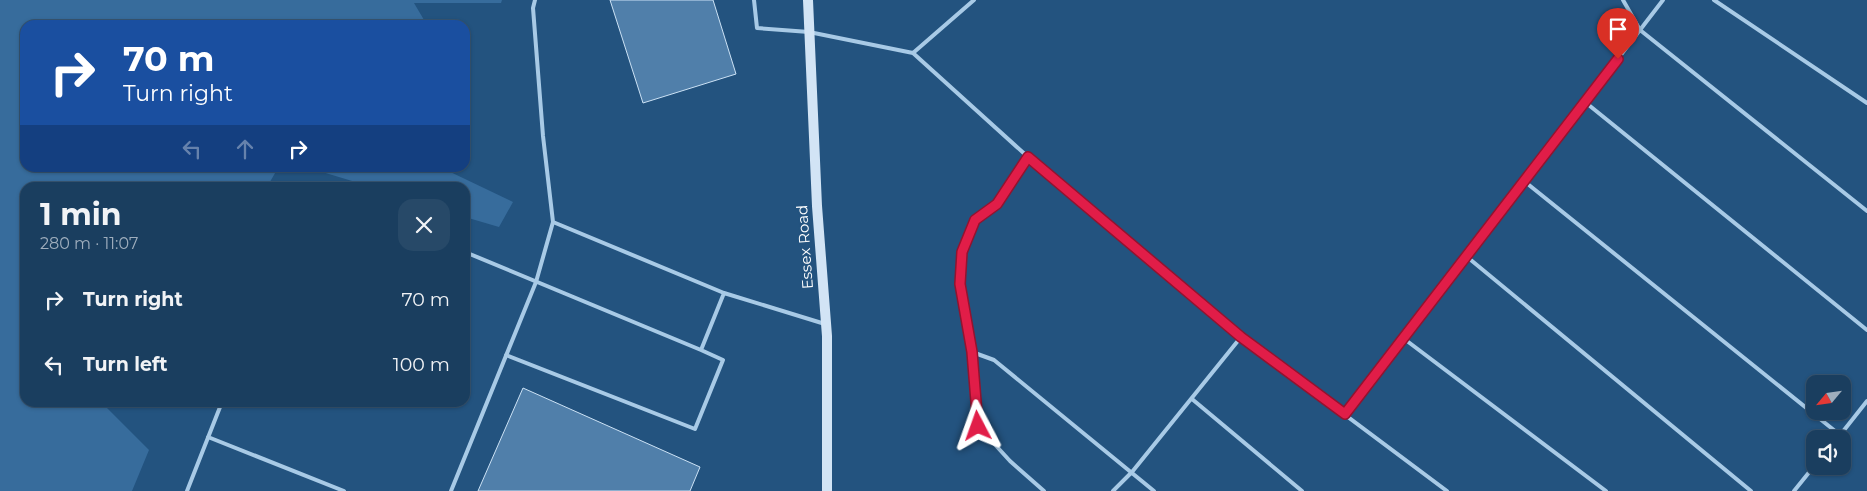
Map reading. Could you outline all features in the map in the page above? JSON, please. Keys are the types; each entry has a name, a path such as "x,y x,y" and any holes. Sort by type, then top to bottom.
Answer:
{"street":[{"name":"Essex Road","path":"808,0 826,324 827,491"}],"lane":[{"path":"451,491 536,282 553,222 543,136 533,8 535,0"},
{"path":"754,0 757,28 809,32 913,53 1028,157 1241,337 1447,491"},
{"path":"913,53 974,0"},
{"path":"1623,0 1640,30 1867,211"},
{"path":"1345,414 1663,0"},
{"path":"1714,0 1867,103"},
{"path":"1584,102 1867,330"},
{"path":"1028,157 997,204 975,220 962,252 960,284 972,352 978,426 1010,461 1044,491"},
{"path":"1524,181 1834,430"},
{"path":"553,222 724,293 826,324"},
{"path":"470,254 723,360 695,429 506,355"},
{"path":"1466,256 1751,491"},
{"path":"701,350 724,293"},
{"path":"1113,491 1132,472 1241,337"},
{"path":"1403,338 1606,491"},
{"path":"972,352 994,360 1154,491"},
{"path":"1192,399 1302,491"},
{"path":"1844,430 1867,401"},
{"path":"187,491 220,407"},
{"path":"208,437 344,491"},
{"path":"1794,491 1807,475"}],"shaded area":[{"path":"0,0 502,0 501,3 414,3 424,20 20,20 20,172 276,172 270,182 20,182 20,407 106,407 149,450 132,491 0,491"},
{"path":"322,172 450,172 513,202 499,227 470,218 470,182 355,182"}],"building":[{"path":"610,0 713,0 736,74 643,103"},
{"path":"523,388 700,467 690,491 478,491"}],"route":[{"path":"978,426 972,352 960,284 962,252 975,220 997,204 1028,157 1241,337 1345,414 1618,59"}]}
